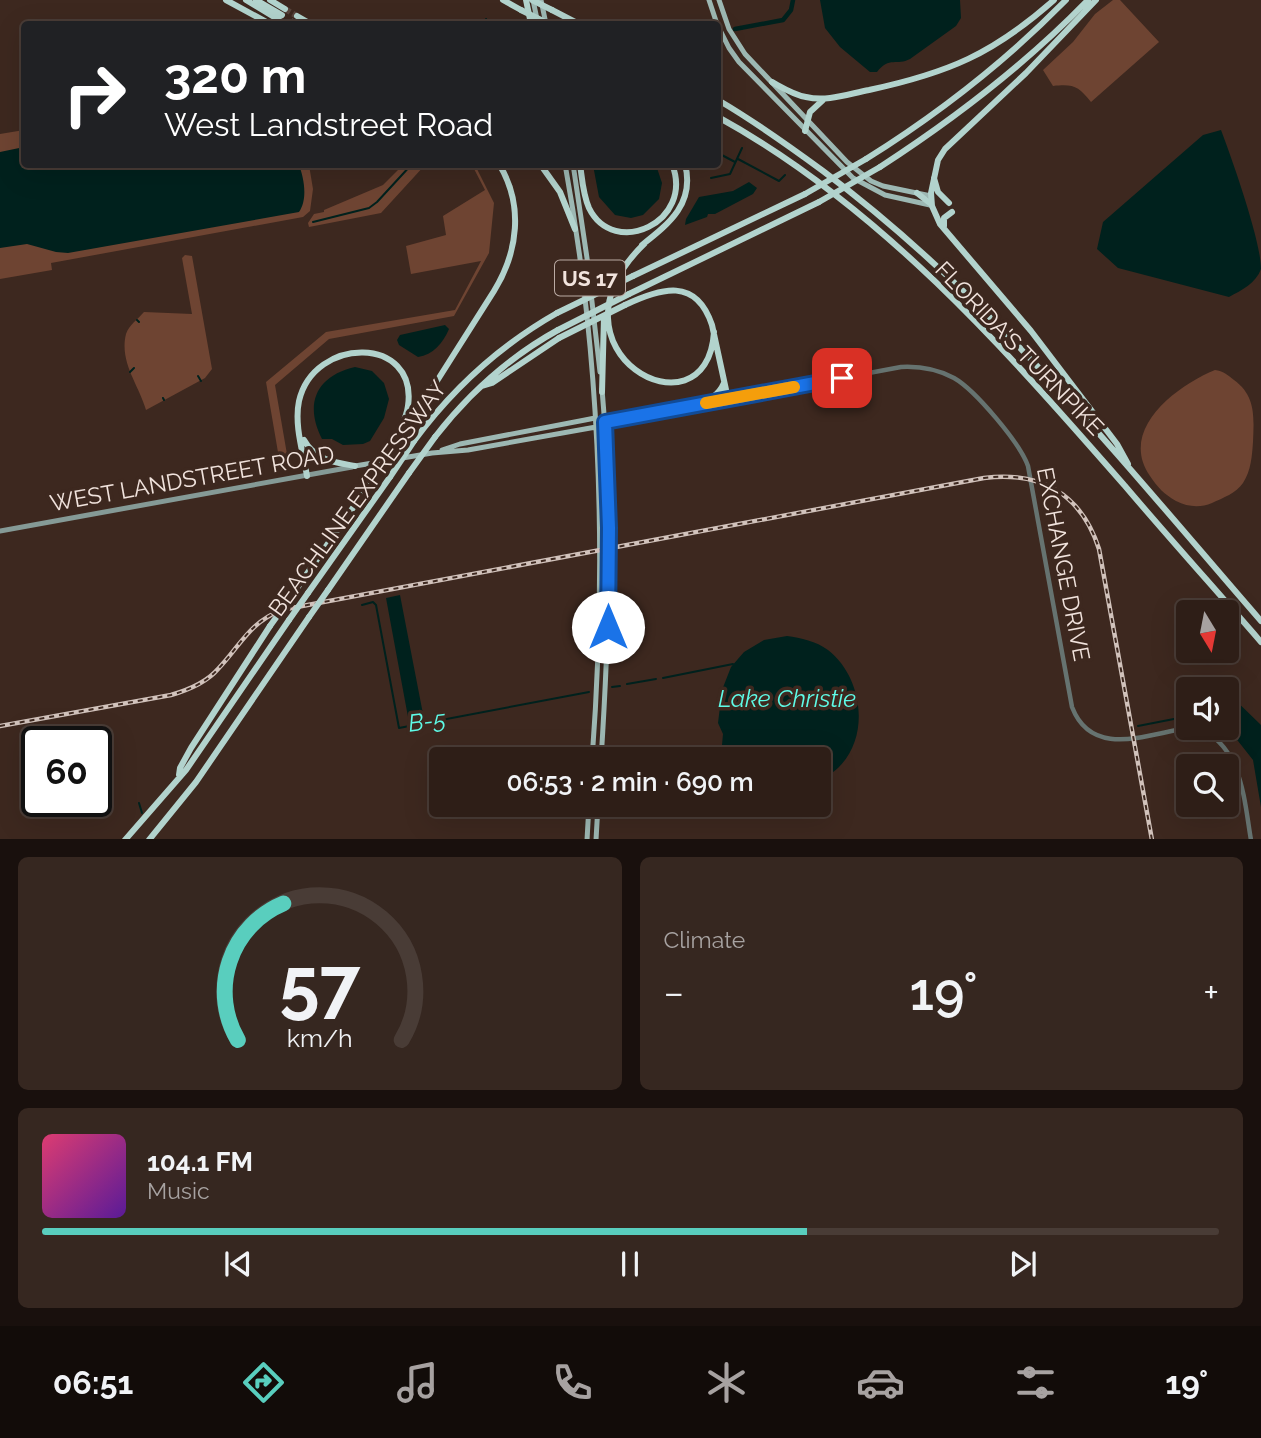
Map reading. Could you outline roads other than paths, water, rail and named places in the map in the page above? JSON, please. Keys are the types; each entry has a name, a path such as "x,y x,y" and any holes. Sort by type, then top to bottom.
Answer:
{"highway":[{"path":"226,0 264,21"},
{"path":"233,0 264,21"},
{"path":"246,0 282,15"},
{"path":"256,0 282,15"},
{"path":"270,0 282,15"},
{"path":"503,0 541,21"},
{"path":"526,0 530,21"},
{"path":"533,0 573,21"},
{"path":"772,82 799,96 825,99 919,79 956,66 996,44 1054,0"},
{"name":"BEACHLINE EXPRESSWAY","path":"124,839 193,759 414,441 444,403 481,364 525,331 557,313 805,194 866,159 915,127 976,81 1027,38 1066,0"},
{"name":"BEACHLINE EXPRESSWAY","path":"149,839 200,776 435,437 453,413 480,386 514,356 629,294 819,202 880,167 991,88 1088,0"},
{"path":"1096,0 1026,73 945,149 926,194 946,232 1031,331 1117,444 1134,475"},
{"path":"805,131 807,118 813,108 825,99"},
{"name":"FLORIDA'S TURNPIKE","path":"721,102 783,142 836,181 941,269 1046,374 1261,621"},
{"name":"FLORIDA'S TURNPIKE","path":"721,119 776,152 855,211 969,314 1033,381 1261,642"},
{"path":"179,777 180,768 191,748 270,626 373,479 494,291 509,262 515,236 515,210 510,188 501,168"},
{"path":"543,168 558,188 575,229"},
{"path":"581,168 585,197 592,213 608,226 629,232 652,226 670,209 676,186 673,168"},
{"path":"602,392 604,314 608,295 622,265 672,221 681,209 688,187 686,168"},
{"path":"934,172 937,189 949,203"},
{"path":"946,232 944,218 952,212"},
{"path":"645,243 621,272 609,307 611,336 625,362 650,380 666,383 682,380 693,375 705,363 712,347 714,332"},
{"path":"559,334 657,291 678,291 701,305 710,318 728,399"},
{"path":"307,476 298,423 302,393 316,370 341,355 372,353 386,358 397,368 408,390 406,414 394,445"},
{"path":"695,405 719,393 724,382"},
{"path":"298,423 305,443 313,453 331,462 355,466"}],"main road":[{"path":"533,0 537,21"},
{"path":"541,0 546,21"},
{"path":"709,0 716,21"},
{"path":"719,0 736,42 847,162 871,181 883,186 926,194"},
{"path":"721,33 739,62 838,166 853,178 892,197 932,206"},
{"name":"US 17","path":"566,168 575,229 596,427 600,588 593,747"},
{"name":"US 17","path":"574,168 587,258 605,422 609,607 602,747"},
{"path":"871,188 913,198 926,194"},
{"name":"WEST LANDSTREET ROAD","path":"0,531 355,466 468,450 596,427 605,422 695,405"},
{"path":"595,418 605,422"},
{"name":"WEST LANDSTREET ROAD","path":"432,453 460,444 595,418"},
{"path":"600,588 604,591 609,607"},
{"path":"587,839 588,817"},
{"path":"596,839 597,817"}],"street":[{"name":"WEST LANDSTREET ROAD","path":"695,405 901,367"},
{"name":"EXCHANGE DRIVE","path":"901,367 929,368 957,380 1016,442 1024,454 1031,478 1072,707 1085,729 1095,736 1120,740 1176,730"},
{"path":"1214,740 1236,766 1251,839"}],"water":[{"path":"820,0 960,0 961,18 956,26 910,59 885,64 877,72 870,72 840,47 825,28"},
{"path":"1221,130 1245,200 1260,256 1261,269 1256,278 1229,297 1118,268 1097,249 1103,222 1203,135"},
{"path":"21,148 21,168 300,168 304,182 304,201 299,212 68,253 27,244 0,248 0,152"},
{"path":"594,168 657,168 662,183 659,199 643,215 631,218 615,215 599,197"},
{"path":"749,182 757,188 753,194 715,214 708,214 707,217 685,225 699,197 733,191"},
{"path":"445,325 449,329 444,339 437,348 423,356 418,357 399,345 397,340 400,335"},
{"path":"355,367 372,371 384,383 389,399 384,418 370,441 363,444 343,445 332,439 322,439 314,414 317,393 331,377"},
{"path":"400,595 423,714 408,717 386,598"},
{"name":"Lake Christie","path":"787,636 813,642 828,650 842,664 851,681 857,699 859,719 856,738 849,755 831,772 831,747 723,747 723,734 718,723 722,690 731,667 744,652 764,640"},
{"path":"1239,704 1261,725 1261,807 1253,760 1237,740"}],"waterway":[{"path":"735,29 783,20 791,10 793,0"},
{"path":"711,178 730,174 742,148"},
{"path":"721,155 735,162"},
{"path":"738,159 779,181 785,175"},
{"path":"313,222 369,208 408,168"},
{"path":"130,372 134,368"},
{"path":"198,376 201,381"},
{"name":"B-5","path":"362,605 373,602 376,605 399,728 589,692"},
{"name":"B-5","path":"663,678 733,664"},
{"name":"B-5","path":"627,684 656,679"},
{"name":"B-5","path":"612,687 620,686"},
{"path":"1138,726 1176,719"},
{"name":"B-5","path":"139,803 142,813"}],"tunnel":[{"path":"285,9 297,16"}],"railway":[{"path":"0,726 171,695 190,688 213,674 253,628 281,610 984,478 1023,478 1056,490 1069,500 1081,513 1099,549 1152,839"}]}
